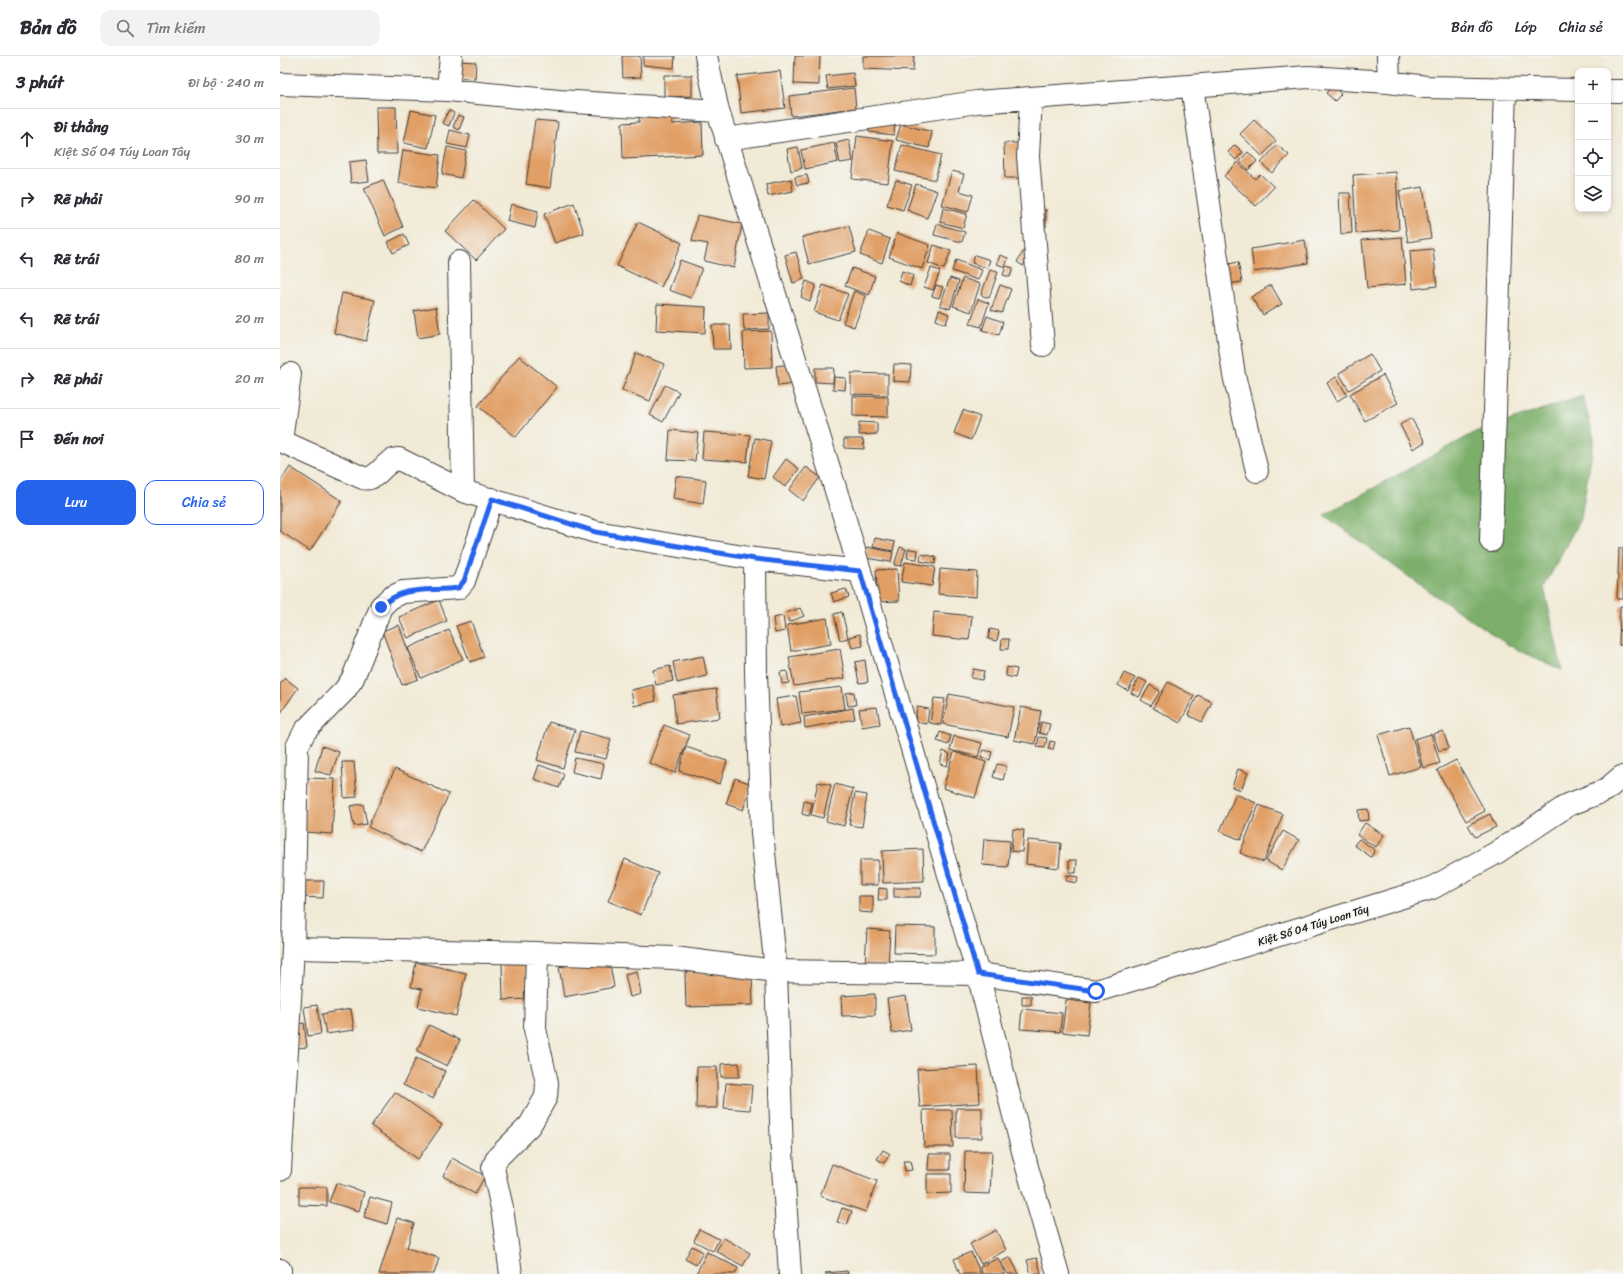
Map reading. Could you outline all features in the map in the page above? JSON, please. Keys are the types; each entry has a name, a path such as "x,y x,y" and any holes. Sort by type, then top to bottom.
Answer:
{"street":[{"path":"448,90 451,56"},
{"path":"706,56 726,140 860,571 978,974 1027,1167 1058,1274"},
{"path":"1388,56 1389,82"},
{"path":"726,140 977,102 1308,78 1389,82 1426,87 1575,90"},
{"path":"280,84 448,90 559,101 718,111"},
{"path":"1192,86 1234,375 1257,471"},
{"path":"1491,541 1505,89"},
{"path":"1611,90 1623,91"},
{"path":"1031,98 1028,156 1043,345"},
{"path":"459,262 463,491"},
{"path":"290,374 281,441 363,478 368,479 373,477 391,461 399,459 463,491 596,532 755,559 860,571"},
{"path":"280,1170 293,948 297,747 305,731 345,690 353,678 381,607 390,598 403,592 458,588 464,581 492,499"},
{"path":"755,559 756,673 762,826 776,971 782,1152 790,1274"},
{"name":"Kiệt Số 04 Túy Loan Tây","path":"293,948 537,953 674,958 776,971 978,974 1096,991 1432,888 1496,853 1568,805 1606,790 1622,776"},
{"path":"511,1274 502,1208 493,1168 497,1158 530,1125 546,1097 547,1083 535,1028 537,953"}],"green space":[{"path":"1583,396 1594,439 1581,517 1544,587 1562,670 1510,646 1427,590 1324,515 1476,432"}],"building":[{"path":"622,56 640,56 641,77 623,78"},
{"path":"643,56 675,56 674,68 643,65"},
{"path":"795,56 820,56 819,85 794,84"},
{"path":"863,56 914,56 913,71 863,69"},
{"path":"459,61 476,62 475,79 458,77"},
{"path":"780,71 785,108 741,113 737,76"},
{"path":"853,73 855,86 828,89 826,76"},
{"path":"664,75 692,75 692,96 664,97"},
{"path":"1333,86 1341,94 1335,101 1326,93"},
{"path":"854,88 856,108 791,116 789,96"},
{"path":"376,107 396,107 397,154 377,154"},
{"path":"411,110 435,115 428,148 404,143"},
{"path":"449,110 454,113 449,126 442,123"},
{"path":"672,110 672,124 702,122 703,155 623,159 622,123 639,122 639,112"},
{"path":"458,115 464,117 459,130 453,127"},
{"path":"871,118 895,121 894,135 869,132"},
{"path":"535,120 558,122 550,188 526,184"},
{"path":"1254,120 1276,141 1262,156 1240,134"},
{"path":"901,124 932,132 929,148 896,140"},
{"path":"450,130 470,135 467,148 447,144"},
{"path":"857,136 893,141 888,183 852,179"},
{"path":"849,140 853,161 840,163 836,143"},
{"path":"834,143 838,162 805,169 801,150"},
{"path":"1004,143 1020,143 1021,178 1005,178"},
{"path":"902,145 941,155 935,180 895,171"},
{"path":"1235,145 1243,152 1236,160 1228,152"},
{"path":"1277,145 1289,155 1272,173 1261,163"},
{"path":"447,147 466,151 461,178 442,174"},
{"path":"798,147 802,168 791,171 787,149"},
{"path":"403,150 440,155 436,188 398,183"},
{"path":"1248,152 1257,161 1248,170 1240,161"},
{"path":"366,160 369,181 351,183 349,162"},
{"path":"1238,162 1255,179 1260,174 1274,187 1256,206 1224,176"},
{"path":"952,171 964,174 959,191 973,195 968,212 942,205"},
{"path":"1396,172 1399,230 1356,233 1353,175"},
{"path":"807,175 809,183 797,185 795,177"},
{"path":"791,179 793,191 768,196 766,184"},
{"path":"383,180 403,227 385,236 364,188"},
{"path":"896,180 912,185 903,210 887,205"},
{"path":"916,184 937,191 927,218 907,210"},
{"path":"1423,187 1431,238 1408,242 1399,191"},
{"path":"1339,193 1350,193 1352,233 1341,234"},
{"path":"474,200 504,229 476,260 445,231"},
{"path":"574,203 584,233 555,243 544,214"},
{"path":"511,204 538,211 535,228 507,221"},
{"path":"943,208 967,214 963,228 940,222"},
{"path":"1036,210 1046,210 1046,227 1036,227"},
{"path":"697,215 742,224 734,268 704,261 708,244 692,241"},
{"path":"638,222 682,243 661,287 617,266"},
{"path":"937,224 965,232 962,242 934,235"},
{"path":"849,226 856,252 809,264 802,237"},
{"path":"869,231 890,239 882,263 860,255"},
{"path":"897,233 930,245 922,269 889,257"},
{"path":"404,234 409,245 393,253 388,242"},
{"path":"1402,237 1406,284 1367,288 1362,240"},
{"path":"1305,240 1308,263 1254,272 1251,249"},
{"path":"934,245 951,251 944,269 928,263"},
{"path":"1433,249 1437,286 1413,289 1410,251"},
{"path":"1024,250 1030,253 1023,266 1017,262"},
{"path":"796,252 804,279 793,283 785,255"},
{"path":"975,255 990,260 987,268 972,263"},
{"path":"1000,255 1008,258 1005,267 997,264"},
{"path":"680,260 702,268 691,298 669,290"},
{"path":"956,260 982,270 978,280 952,271"},
{"path":"1238,262 1242,282 1228,284 1224,265"},
{"path":"1006,266 1013,268 1010,277 1003,275"},
{"path":"852,268 875,276 869,295 845,286"},
{"path":"931,268 940,271 933,290 924,287"},
{"path":"990,270 998,272 989,298 981,295"},
{"path":"902,271 913,275 910,286 899,281"},
{"path":"950,278 959,281 950,309 940,305"},
{"path":"963,278 980,284 971,312 953,306"},
{"path":"806,281 816,285 810,301 801,297"},
{"path":"823,285 848,294 838,320 814,312"},
{"path":"936,285 943,287 939,298 932,296"},
{"path":"1000,285 1011,289 1002,313 991,310"},
{"path":"1271,285 1282,304 1263,315 1251,297"},
{"path":"854,291 866,296 854,327 843,323"},
{"path":"342,293 375,300 366,341 334,333"},
{"path":"978,299 989,303 981,327 970,324"},
{"path":"657,304 706,307 705,333 656,330"},
{"path":"436,307 440,334 418,338 414,311"},
{"path":"939,310 949,314 946,324 936,320"},
{"path":"769,313 769,329 744,330 743,314"},
{"path":"987,316 1003,322 999,335 982,330"},
{"path":"712,325 730,325 731,349 713,349"},
{"path":"771,331 772,367 744,368 743,332"},
{"path":"636,353 664,364 650,401 622,390"},
{"path":"1370,354 1380,371 1349,390 1339,373"},
{"path":"519,356 557,387 516,437 478,406"},
{"path":"791,364 793,384 778,386 776,366"},
{"path":"894,364 911,365 910,382 893,381"},
{"path":"815,368 834,368 833,383 815,382"},
{"path":"851,373 888,374 888,395 851,394"},
{"path":"1383,375 1398,403 1365,421 1350,394"},
{"path":"834,377 846,378 845,390 833,389"},
{"path":"1336,377 1347,395 1337,401 1327,383"},
{"path":"665,385 679,392 663,422 650,415"},
{"path":"853,396 888,397 888,417 853,416"},
{"path":"963,410 980,417 971,440 954,433"},
{"path":"1411,418 1425,442 1413,449 1400,425"},
{"path":"859,422 877,423 877,434 859,435"},
{"path":"670,430 698,433 695,461 668,460"},
{"path":"704,432 750,435 747,462 702,459"},
{"path":"755,438 771,441 764,479 748,476"},
{"path":"844,439 863,439 864,449 844,448"},
{"path":"786,459 799,469 785,487 773,477"},
{"path":"290,467 342,501 310,551 280,531 280,482"},
{"path":"806,467 820,477 803,501 789,490"},
{"path":"676,476 706,480 703,504 673,499"},
{"path":"875,538 895,542 893,551 873,547"},
{"path":"867,547 893,552 891,562 865,558"},
{"path":"900,547 906,549 901,566 894,565"},
{"path":"1619,548 1623,548 1623,599 1617,599"},
{"path":"908,549 918,550 917,559 907,558"},
{"path":"921,554 936,557 935,564 920,561"},
{"path":"905,562 935,567 932,586 901,582"},
{"path":"897,569 899,601 878,602 876,570"},
{"path":"940,569 977,572 976,597 938,594"},
{"path":"846,589 849,597 834,602 831,593"},
{"path":"439,600 447,621 408,638 399,617"},
{"path":"1620,606 1623,606 1623,645 1619,645"},
{"path":"800,608 804,616 789,622 786,613"},
{"path":"842,612 848,638 840,640 834,614"},
{"path":"934,612 972,616 969,640 932,636"},
{"path":"783,616 785,631 775,633 773,618"},
{"path":"827,618 831,644 791,651 787,625"},
{"path":"471,621 484,657 470,662 456,626"},
{"path":"399,625 418,679 402,685 382,631"},
{"path":"990,629 999,631 997,641 988,639"},
{"path":"449,630 463,659 421,678 408,648"},
{"path":"860,634 863,646 852,648 849,637"},
{"path":"1002,639 1009,639 1008,649 1001,649"},
{"path":"840,649 845,678 794,686 789,657"},
{"path":"703,656 707,676 677,683 673,662"},
{"path":"865,660 868,682 859,683 855,662"},
{"path":"670,666 673,681 656,685 653,670"},
{"path":"1007,667 1017,669 1015,678 1006,676"},
{"path":"973,669 984,671 982,680 971,678"},
{"path":"787,671 789,683 782,684 780,672"},
{"path":"1124,673 1135,678 1128,691 1118,685"},
{"path":"285,678 298,688 280,714 280,684"},
{"path":"1139,678 1147,682 1139,697 1131,693"},
{"path":"1168,682 1194,696 1180,723 1153,708"},
{"path":"653,685 656,701 634,706 631,690"},
{"path":"1150,685 1160,691 1151,706 1141,700"},
{"path":"842,687 845,709 802,714 799,692"},
{"path":"716,689 720,718 676,724 673,695"},
{"path":"854,692 856,705 848,706 846,693"},
{"path":"949,694 1014,707 1008,737 943,724"},
{"path":"1198,695 1212,702 1202,722 1188,715"},
{"path":"796,696 801,723 780,727 776,699"},
{"path":"934,698 945,699 941,725 930,723"},
{"path":"877,707 880,724 862,727 859,709"},
{"path":"917,707 929,709 927,724 915,722"},
{"path":"1021,707 1041,711 1035,744 1014,740"},
{"path":"853,708 855,719 805,728 804,717"},
{"path":"549,722 575,730 563,768 537,760"},
{"path":"1041,722 1050,724 1047,735 1039,733"},
{"path":"664,725 690,735 675,773 649,763"},
{"path":"1409,726 1421,767 1390,776 1378,735"},
{"path":"580,731 611,739 606,759 575,752"},
{"path":"1443,731 1449,748 1439,751 1433,734"},
{"path":"940,732 951,736 948,745 937,741"},
{"path":"1431,734 1440,763 1423,768 1415,739"},
{"path":"954,736 982,743 978,757 950,750"},
{"path":"1039,737 1047,738 1045,748 1037,747"},
{"path":"1050,741 1055,742 1053,750 1048,749"},
{"path":"322,746 339,752 331,775 315,771"},
{"path":"686,747 727,761 720,784 679,771"},
{"path":"984,750 992,752 990,760 981,757"},
{"path":"943,751 950,754 947,766 940,764"},
{"path":"954,752 986,762 975,798 943,788"},
{"path":"575,758 604,764 601,779 572,772"},
{"path":"1456,760 1485,811 1466,821 1437,770"},
{"path":"342,762 354,762 357,797 344,798"},
{"path":"997,764 1007,766 1003,780 993,777"},
{"path":"539,765 564,774 559,788 534,779"},
{"path":"395,769 449,794 421,852 368,827"},
{"path":"1238,769 1248,773 1241,790 1232,787"},
{"path":"307,778 335,779 332,834 304,832"},
{"path":"735,778 752,784 743,810 726,804"},
{"path":"818,782 831,785 823,818 811,815"},
{"path":"835,784 853,789 844,826 826,821"},
{"path":"855,793 867,795 862,827 849,825"},
{"path":"1236,794 1256,803 1241,840 1220,831"},
{"path":"804,801 812,803 809,816 802,814"},
{"path":"363,804 367,824 354,826 350,806"},
{"path":"1259,805 1283,814 1264,862 1240,853"},
{"path":"1368,809 1369,820 1359,821 1358,810"},
{"path":"1490,814 1496,827 1475,837 1468,825"},
{"path":"1365,823 1384,835 1376,847 1357,835"},
{"path":"1013,829 1024,830 1022,852 1011,851"},
{"path":"1283,831 1299,840 1282,870 1266,861"},
{"path":"984,839 1010,841 1008,867 982,865"},
{"path":"1359,839 1375,850 1371,857 1354,845"},
{"path":"1028,840 1061,843 1059,868 1026,864"},
{"path":"923,849 924,881 883,883 882,851"},
{"path":"625,859 658,873 641,915 608,901"},
{"path":"860,860 878,860 878,885 860,885"},
{"path":"1069,860 1077,860 1076,873 1069,872"},
{"path":"1067,875 1078,877 1077,883 1066,881"},
{"path":"302,881 324,881 323,898 301,897"},
{"path":"879,888 887,889 887,900 878,900"},
{"path":"894,888 921,888 920,897 894,897"},
{"path":"859,896 873,896 873,913 859,912"},
{"path":"895,926 935,927 935,954 894,953"},
{"path":"867,929 890,931 888,966 865,965"},
{"path":"609,958 614,987 564,997 559,967"},
{"path":"416,962 466,973 456,1016 418,1007 422,989 411,987"},
{"path":"527,962 528,999 503,1000 502,963"},
{"path":"637,971 641,994 630,997 625,974"},
{"path":"752,971 753,1005 686,1007 685,972"},
{"path":"875,994 875,1015 842,1016 841,996"},
{"path":"906,996 911,1030 892,1033 887,999"},
{"path":"1022,996 1031,996 1031,1005 1022,1005"},
{"path":"1066,1000 1091,1003 1087,1035 1062,1032"},
{"path":"317,1005 321,1034 308,1036 304,1007"},
{"path":"351,1009 354,1030 326,1034 322,1014"},
{"path":"1022,1009 1062,1013 1060,1032 1020,1029"},
{"path":"304,1023 307,1047 298,1048 294,1025"},
{"path":"429,1025 460,1040 447,1066 417,1051"},
{"path":"416,1058 445,1071 433,1099 403,1085"},
{"path":"739,1063 739,1077 721,1077 721,1064"},
{"path":"978,1066 980,1103 920,1107 917,1069"},
{"path":"697,1067 717,1067 717,1108 696,1108"},
{"path":"726,1083 752,1085 750,1110 724,1108"},
{"path":"395,1092 442,1125 418,1159 371,1126"},
{"path":"956,1108 982,1108 982,1138 956,1138"},
{"path":"923,1110 952,1110 953,1147 924,1147"},
{"path":"883,1150 890,1154 884,1163 877,1159"},
{"path":"965,1151 992,1151 990,1194 964,1193"},
{"path":"929,1154 950,1154 950,1170 928,1170"},
{"path":"452,1158 485,1176 475,1194 443,1176"},
{"path":"903,1161 910,1161 912,1170 905,1171"},
{"path":"832,1164 877,1181 866,1212 820,1196"},
{"path":"927,1174 951,1174 951,1193 927,1194"},
{"path":"336,1183 364,1192 359,1211 329,1202"},
{"path":"299,1187 327,1187 327,1206 299,1205"},
{"path":"370,1197 392,1203 387,1224 364,1217"},
{"path":"842,1208 852,1211 847,1225 837,1222"},
{"path":"397,1218 414,1223 407,1248 439,1258 434,1274 379,1274"},
{"path":"699,1229 719,1239 713,1251 694,1241"},
{"path":"996,1230 1006,1250 981,1264 970,1244"},
{"path":"724,1238 750,1253 743,1266 716,1251"},
{"path":"692,1246 703,1252 696,1265 685,1259"},
{"path":"707,1252 738,1268 735,1274 696,1274"},
{"path":"971,1252 981,1274 960,1274 954,1259"},
{"path":"1010,1257 1019,1274 1008,1274 1001,1262"},
{"path":"998,1258 1005,1274 983,1274 980,1267"},
{"path":"1037,1258 1041,1274 1031,1274 1027,1260"},
{"path":"847,1271 848,1274 825,1274 825,1273"}],"route":[{"path":"381,607 390,598 403,592 458,588 464,581 492,499 596,532 676,547 755,559 860,571 978,974 1096,991"}]}
